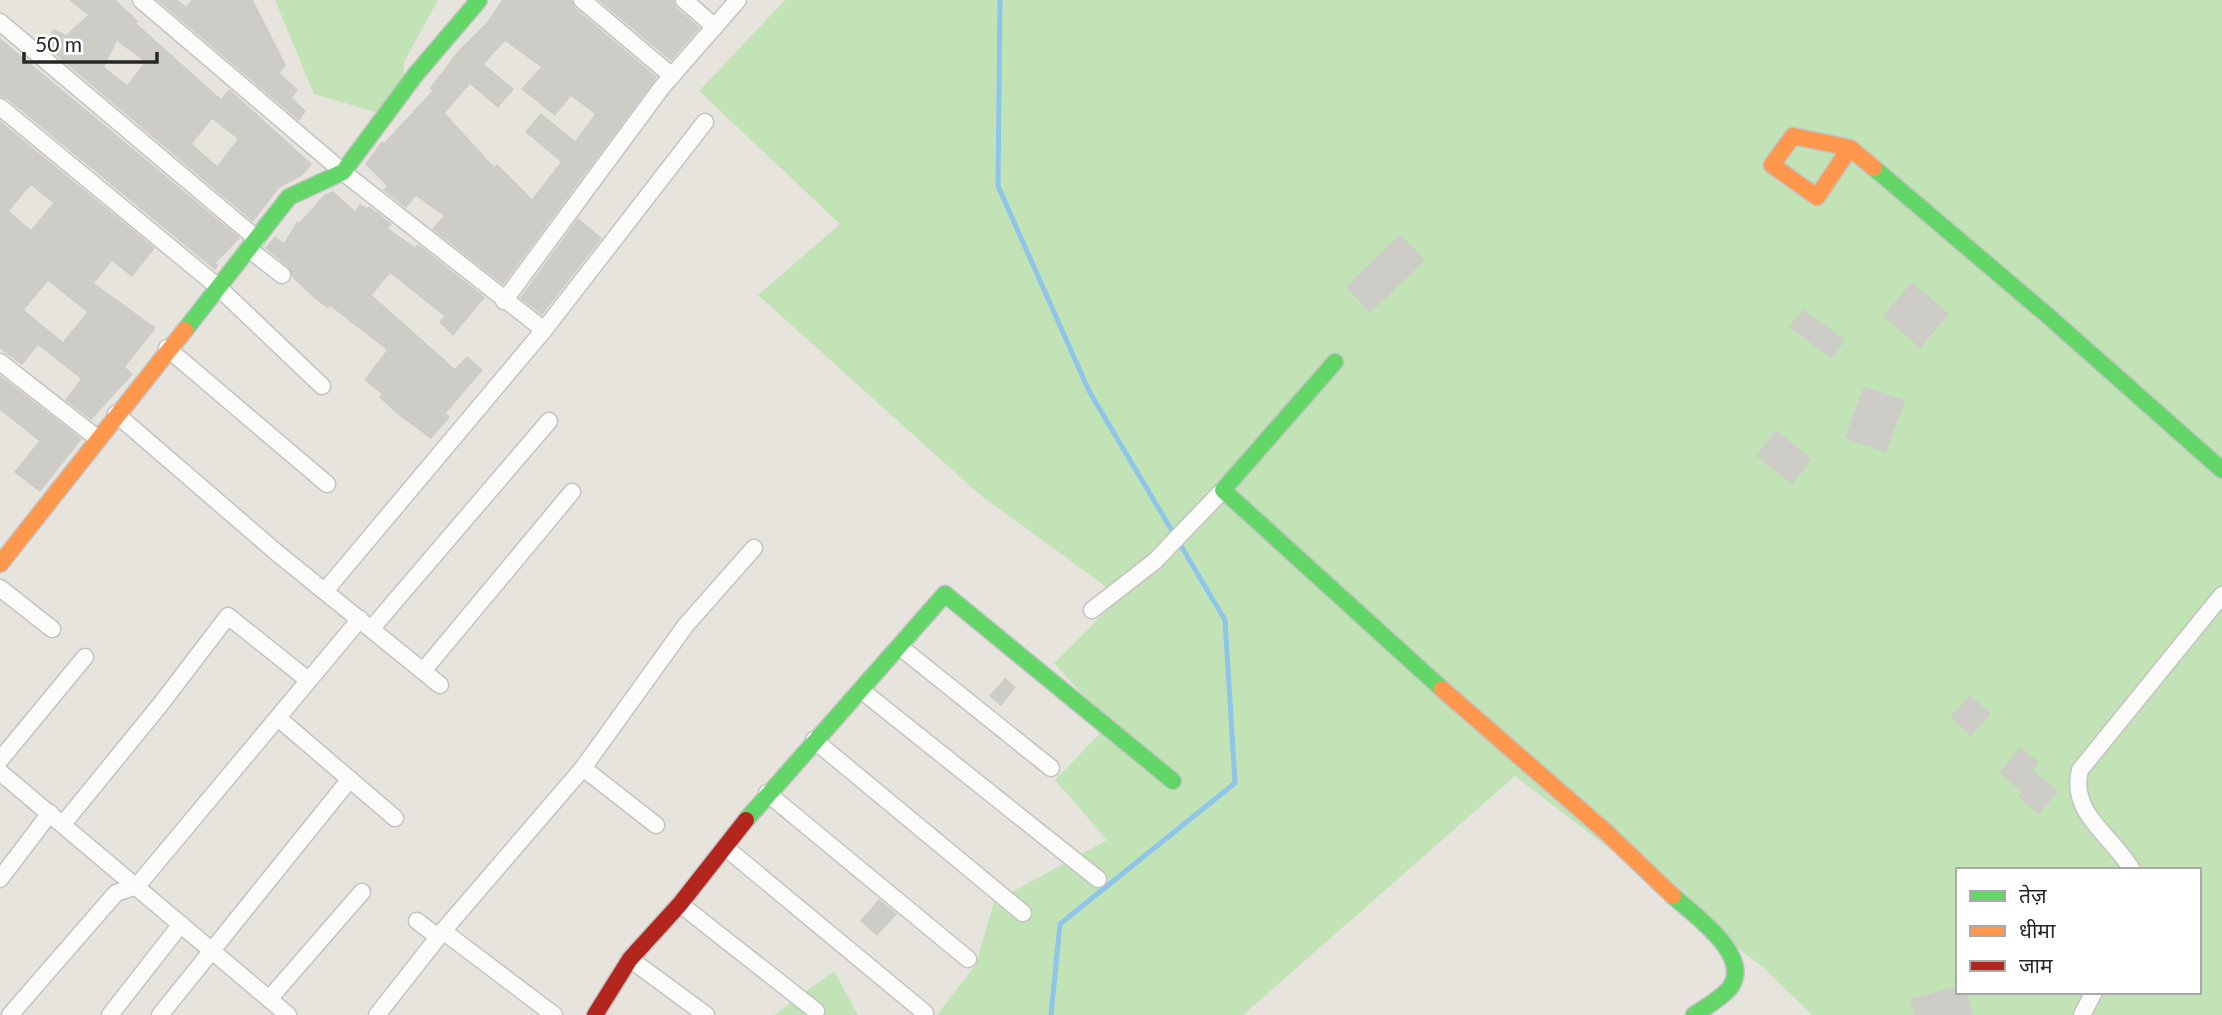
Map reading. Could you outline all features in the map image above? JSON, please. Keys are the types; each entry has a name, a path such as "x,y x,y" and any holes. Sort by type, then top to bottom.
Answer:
{"street":[{"path":"141,0 343,172 544,330"},
{"path":"0,564 167,348 289,197 343,172 416,74 479,0"},
{"path":"582,0 672,76"},
{"path":"684,0 715,27"},
{"path":"505,301 672,76 738,0"},
{"path":"0,22 253,244 282,275"},
{"path":"0,107 217,286 321,386"},
{"path":"325,591 544,330 705,122"},
{"path":"1850,148 1817,197 1772,165 1793,136 1850,148 2047,315 2222,470"},
{"path":"167,348 327,484"},
{"path":"0,362 97,438"},
{"path":"1092,610 1155,561 1223,490 1335,362"},
{"path":"116,414 440,685"},
{"path":"10,1015 116,893 137,886 308,680 366,623 549,421"},
{"path":"1223,490 1462,707 1605,831 1729,949 1736,961 1738,973 1734,982 1694,1015"},
{"path":"423,671 572,492"},
{"path":"377,1015 441,934 583,768 686,625 754,548"},
{"path":"0,587 52,629"},
{"path":"596,1015 630,959 680,904 767,793 945,594 1134,746 1173,781"},
{"path":"2130,868 2080,801 2077,785 2080,770 2222,595"},
{"path":"63,824 228,616 308,680"},
{"path":"900,647 1051,768"},
{"path":"0,760 85,657"},
{"path":"861,690 1098,879"},
{"path":"278,718 395,818"},
{"path":"814,740 1023,913"},
{"path":"583,768 656,825"},
{"path":"0,772 288,1015"},
{"path":"160,1015 350,779"},
{"path":"767,793 968,958"},
{"path":"0,879 50,813"},
{"path":"726,848 925,1013"},
{"path":"269,999 362,892"},
{"path":"680,904 816,1011"},
{"path":"417,921 441,934 543,1012"},
{"path":"110,1015 181,924"},
{"path":"630,959 706,1015"},
{"path":"2082,1015 2093,994"}],"green space":[{"path":"275,0 438,0 404,62 403,85 379,113 314,94"},
{"path":"785,0 2222,0 2222,1015 1812,1015 1764,968 1515,776 1243,1015 937,1015 976,964 994,902 1107,840 1055,780 1109,724 1054,663 1120,597 979,494 758,295 840,224 699,91"},
{"path":"834,971 858,1015 774,1015"}],"building":[{"path":"69,0 116,0 138,21 136,23 221,99 229,89 312,164 302,176 279,188 253,222 43,44 54,29 66,35 88,15","holes":["117,41 145,62 127,85 104,67","212,119 238,139 217,166 192,144"]},
{"path":"157,0 178,0 186,7 191,0 253,0 286,65 280,73 298,90 292,98 306,111 299,121"},
{"path":"502,0 572,0 575,8 657,77 503,285 432,229 444,216 416,196 406,208 383,190 387,186 365,164 382,141 384,143 432,91 429,89 458,51 487,22","holes":["505,41 541,67 521,89 555,116 571,96 595,114 575,141 541,113 525,132 561,162 532,199 497,164 494,167 445,113 470,84 498,108 514,89 484,64"]},
{"path":"598,0 674,0 677,8 700,28 671,61"},
{"path":"0,38 240,238 216,263 218,266 215,270 7,99 0,97"},
{"path":"0,121 155,248 132,277 112,261 94,283 156,328 125,367 133,374 91,420 65,400 81,379 38,345 22,365 0,349","holes":["31,185 53,203 31,230 9,211","48,281 87,312 63,342 24,310"]},
{"path":"333,191 355,211 360,204 367,208 369,206 392,224 388,228 393,232 415,247 418,244 485,297 453,336 439,322 444,316 390,273 372,295 455,369 467,356 483,370 446,413 450,417 431,439 396,413 379,397 382,394 364,380 387,350 330,306 328,309 314,298 292,277 288,267 265,248 275,236 284,243 297,221 299,223 324,195"},
{"path":"578,218 602,238 542,315 520,298"},
{"path":"1400,234 1425,260 1370,313 1346,287"},
{"path":"1912,282 1949,314 1920,348 1883,316"},
{"path":"1803,309 1845,340 1832,359 1789,327"},
{"path":"0,375 82,439 40,492 14,472 39,441 0,410"},
{"path":"1864,386 1905,401 1886,452 1845,438"},
{"path":"1776,430 1812,459 1792,484 1756,456"},
{"path":"1005,678 1016,687 1001,706 989,696"},
{"path":"1970,695 1991,714 1971,736 1950,717"},
{"path":"2020,747 2039,762 2033,770 2058,792 2038,814 2018,797 2022,792 1999,773"},
{"path":"879,899 897,914 877,936 860,921"},
{"path":"1956,987 1956,994 1968,994 1973,1015 1914,1015 1910,999"}],"waterway":[{"path":"1000,0 998,186 1089,391 1225,620 1235,783 1060,924 1051,1015"}],"traffic: fast":[{"path":"185,330 289,197 343,172 416,74 479,0"},
{"path":"1874,168 2047,315 2222,470"},
{"path":"1335,362 1223,490 1442,689"},
{"path":"746,820 945,594 1173,781"},
{"path":"1673,896 1719,938 1734,964 1735,977 1729,989 1694,1015"}],"traffic: slow":[{"path":"1850,148 1817,197 1772,165 1793,136 1850,148 1874,168"},
{"path":"0,564 185,330"},
{"path":"1442,689 1605,831 1673,896"}],"traffic: jam":[{"path":"595,1015 630,959 680,904 746,820"}]}
